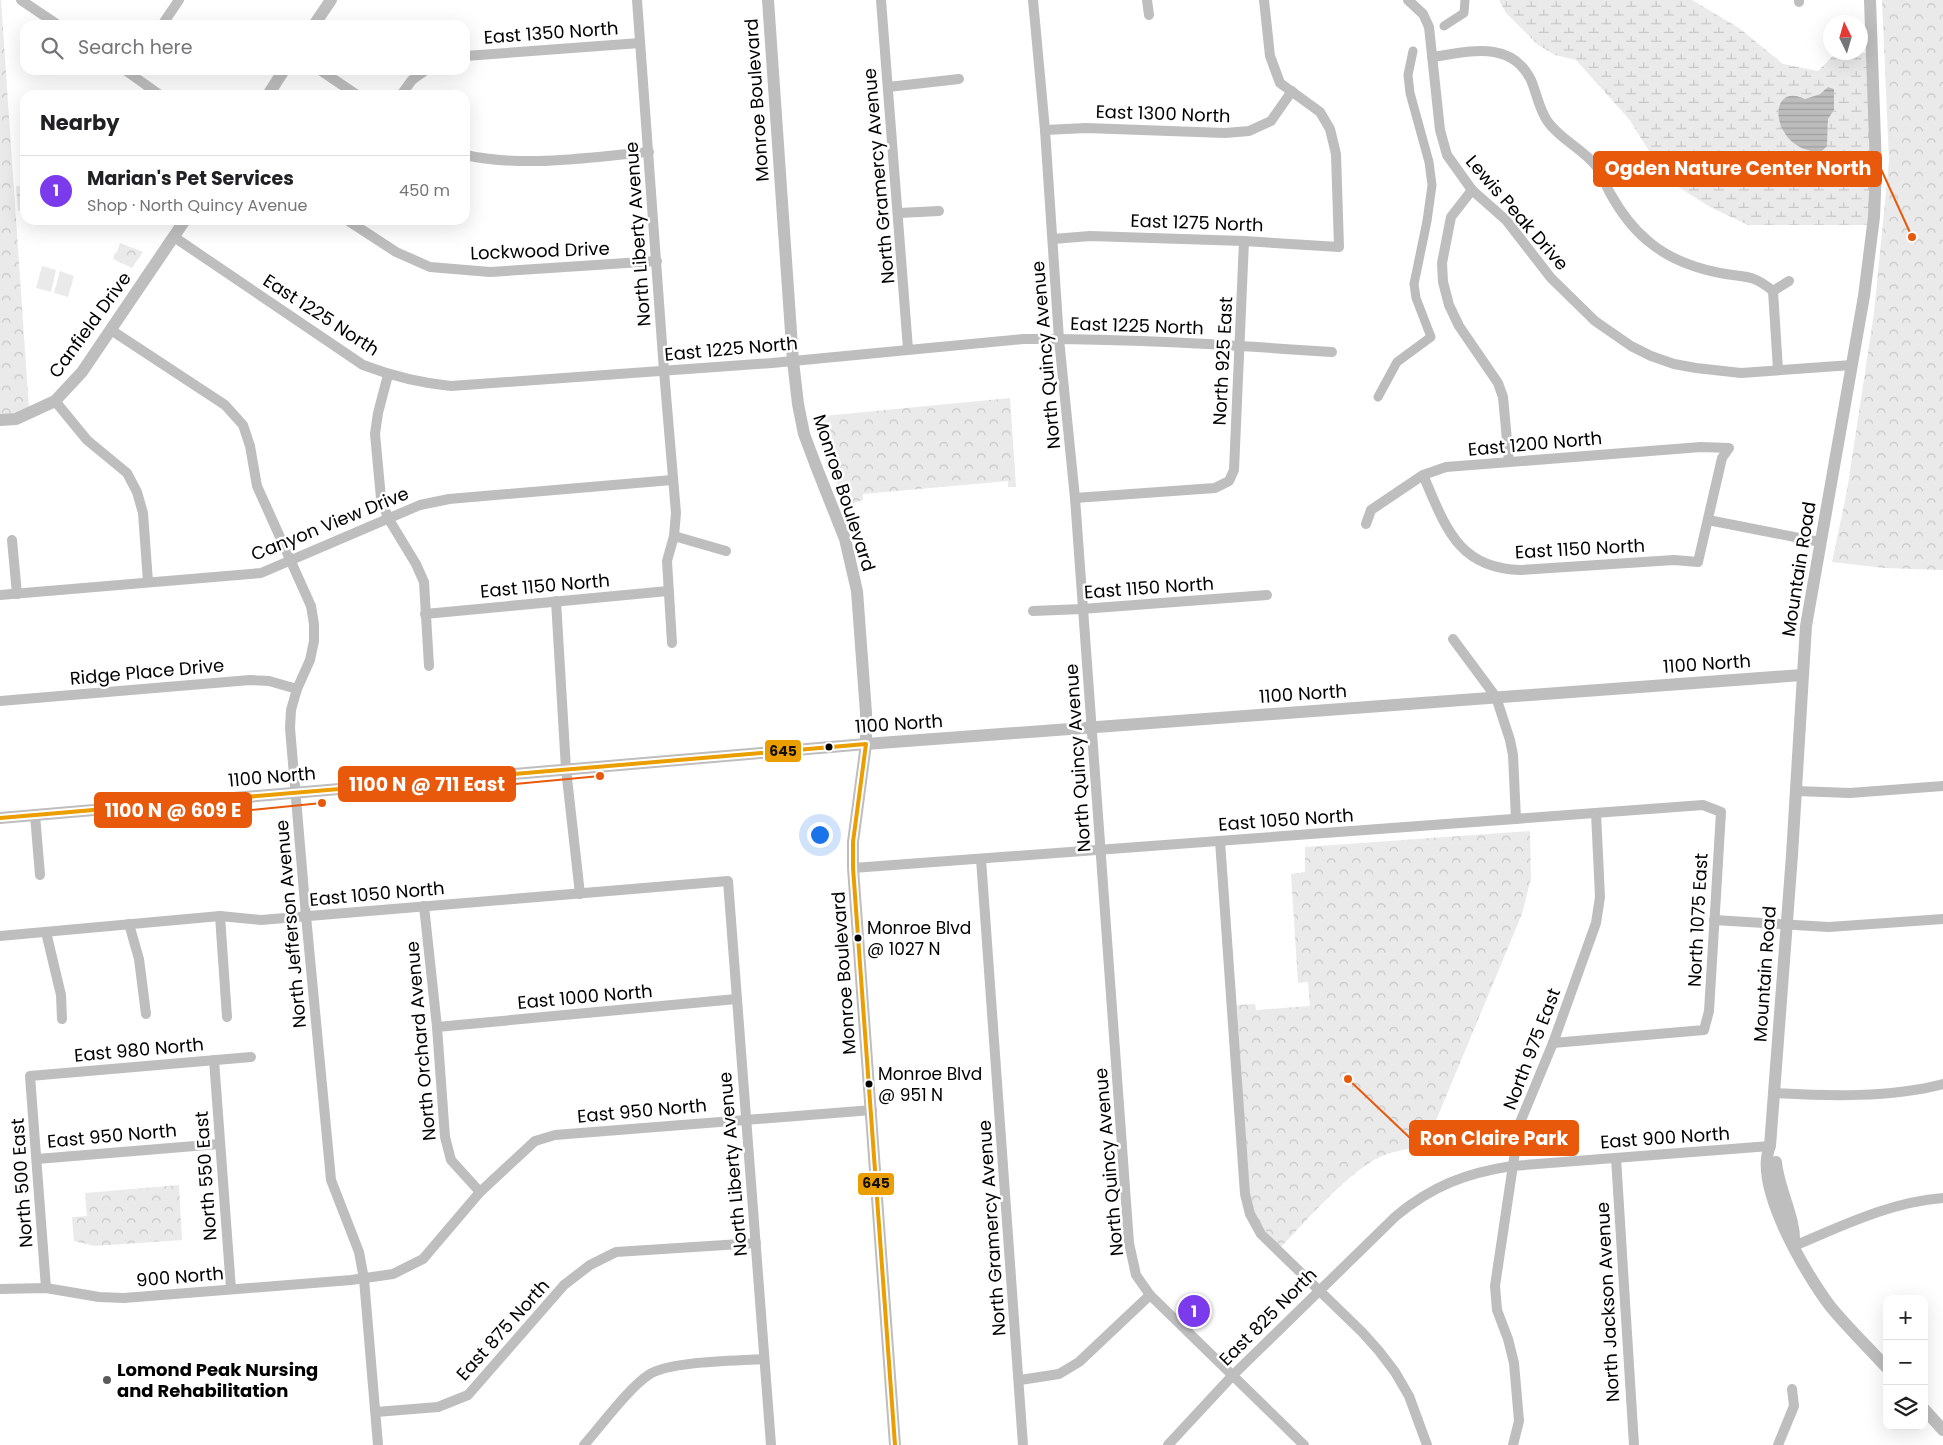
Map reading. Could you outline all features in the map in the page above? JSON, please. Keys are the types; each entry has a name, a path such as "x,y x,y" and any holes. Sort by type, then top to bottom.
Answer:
{"street":[{"path":"22,0 51,20"},
{"path":"165,20 179,0"},
{"path":"317,20 331,0"},
{"name":"North Liberty Avenue","path":"637,0 676,513 674,536 667,561 672,643"},
{"name":"Monroe Boulevard","path":"768,0 793,360 798,404 804,434 845,539 857,591 866,703 866,744 853,842 854,868 895,1445"},
{"name":"North Gramercy Avenue","path":"881,0 899,213 908,349"},
{"name":"North Quincy Avenue","path":"1033,0 1045,130 1059,339 1075,498 1129,1242 1136,1275 1150,1295 1304,1445"},
{"path":"1147,0 1148,15"},
{"path":"1264,0 1270,56 1280,82 1292,91"},
{"name":"Lewis Peak Drive","path":"1408,0 1423,14 1429,28 1440,130 1447,155 1472,190 1506,220 1551,278 1577,306 1612,334 1631,346 1674,364 1740,373 1852,365"},
{"name":"Mountain Road","path":"1794,1246 1795,1232 1777,1176 1775,1153 1770,1146 1806,626 1864,296 1874,217 1876,168 1870,0"},
{"name":"East 1350 North","path":"470,56 640,43"},
{"path":"1432,56 1485,50 1499,53 1512,59 1523,68 1530,79 1548,122 1596,167 1619,209 1648,241 1682,262 1700,269 1760,280 1772,291 1778,370"},
{"path":"134,75 154,90"},
{"path":"271,90 281,75"},
{"path":"327,75 350,90"},
{"path":"405,90 412,80 419,75"},
{"path":"888,87 959,79"},
{"name":"East 1300 North","path":"1045,130 1086,128 1225,134 1249,131 1270,121 1292,91"},
{"name":"East 1275 North","path":"1053,239 1090,236 1244,241 1339,247 1336,154 1330,129 1320,112 1292,91"},
{"path":"470,156 517,162 649,152"},
{"path":"1472,190 1451,217 1442,263 1443,282 1449,305 1459,326 1498,382 1503,397 1509,462"},
{"path":"899,213 939,210"},
{"name":"Canfield Drive","path":"0,420 16,419 56,401 82,372 182,225"},
{"name":"Lockwood Drive","path":"355,225 396,252 430,267 490,272 657,262"},
{"name":"East 1225 North","path":"174,237 363,365 388,375 421,383 451,386 664,371 1023,339 1240,346 1332,352"},
{"name":"North 925 East","path":"1075,498 1215,488 1229,480 1234,470 1244,241"},
{"path":"1772,291 1789,281"},
{"name":"North Jefferson Avenue","path":"111,330 225,405 243,425 250,446 257,486 311,606 314,641 310,660 297,688 291,710 290,728 295,793 331,1180 359,1252 364,1279 378,1445"},
{"path":"388,375 378,413 375,434 381,498 388,518 416,564 424,582 429,666"},
{"path":"56,401 87,440 127,473 137,492 143,513 148,582"},
{"name":"East 1200 North","path":"1366,524 1371,510 1423,475 1446,468 1702,447 1729,448 1722,458 1708,520"},
{"name":"East 1150 North","path":"1423,475 1446,528 1454,540 1465,551 1485,564 1503,570 1674,560 1698,562 1708,520"},
{"name":"Canyon View Drive","path":"0,595 261,573 420,505 449,499 672,480"},
{"path":"1708,520 1820,542"},
{"path":"674,536 726,551"},
{"path":"12,540 17,594"},
{"name":"East 1150 North","path":"425,614 668,591"},
{"name":"East 1150 North","path":"1033,611 1267,595"},
{"path":"556,602 566,769 580,894"},
{"path":"1453,639 1496,698 1513,755 1516,819"},
{"name":"1100 North","path":"0,818 866,744 1802,675"},
{"name":"Ridge Place Drive","path":"0,701 250,680 269,680 297,688"},
{"path":"1796,791 1850,793 1943,786"},
{"name":"East 1050 North","path":"854,868 1703,805 1720,812"},
{"name":"North 1075 East","path":"1553,1043 1704,1030 1709,1011 1720,812"},
{"name":"North 975 East","path":"1513,1445 1519,1421 1514,1363 1508,1339 1497,1310 1495,1286 1519,1125 1553,1043 1596,923 1600,897 1596,813"},
{"path":"35,815 40,875"},
{"path":"1220,841 1245,1194 1250,1214 1261,1234 1362,1332 1395,1372 1412,1404 1427,1445"},
{"name":"North Gramercy Avenue","path":"981,859 1020,1380 1023,1445"},
{"name":"North Liberty Avenue","path":"728,881 771,1445"},
{"name":"East 1050 North","path":"0,936 220,916 261,920 728,881"},
{"name":"North Orchard Avenue","path":"424,906 437,1027 445,1137 451,1160 480,1192"},
{"path":"220,916 227,1017"},
{"path":"1714,920 1829,927 1943,919"},
{"path":"129,924 139,959 146,1014"},
{"path":"46,932 61,996 62,1019"},
{"name":"East 1000 North","path":"437,1027 736,999"},
{"name":"East 980 North","path":"30,1076 251,1057"},
{"name":"North 550 East","path":"214,1060 231,1289"},
{"name":"North 500 East","path":"30,1076 46,1288"},
{"path":"1774,1093 1843,1095 1926,1088 1943,1084"},
{"name":"East 950 North","path":"535,1141 555,1135 872,1110"},
{"name":"900 North","path":"0,1289 46,1288 99,1297 124,1298 364,1279 393,1274 423,1258 480,1192 535,1141"},
{"name":"East 950 North","path":"37,1159 219,1144"},
{"name":"East 900 North","path":"1396,1216 1416,1200 1447,1183 1482,1170 1770,1146"},
{"name":"North Jackson Avenue","path":"1616,1158 1634,1445"},
{"path":"1883,1364 1831,1306 1808,1272 1794,1246 1876,1212 1898,1205 1943,1198"},
{"name":"East 825 North","path":"1168,1445 1233,1374 1396,1216"},
{"name":"East 875 North","path":"376,1412 438,1407 468,1395 564,1285 590,1265 616,1252 756,1242"},
{"path":"1020,1380 1059,1374 1079,1362 1150,1295"},
{"path":"584,1445 634,1387 650,1374 674,1366 764,1359"},
{"path":"1778,1445 1794,1406 1792,1389"},
{"path":"1928,1413 1943,1430"}],"green space":[{"path":"0,0 29,409 13,415 0,416"},
{"path":"1499,0 1692,0 1739,28 1783,64 1818,71 1829,60 1868,60 1868,53 1872,163 1869,225 1748,225 1710,207 1667,180 1629,119 1576,60 1555,55 1538,45 1506,13","holes":["1828,87 1834,89 1834,110 1828,119 1827,140 1797,95 1805,99 1820,94"]},
{"path":"1882,0 1943,0 1943,570 1884,568 1832,562 1847,491 1874,313 1889,161"},
{"path":"16,186 20,186 20,211 18,211"},
{"path":"120,243 143,252 132,268 113,259"},
{"path":"42,266 56,270 51,292 36,288"},
{"path":"60,271 74,276 68,297 54,293"},
{"path":"1010,398 1016,487 1008,487 1008,481 863,494 863,500 848,505 823,455 813,417"},
{"path":"1530,831 1531,878 1522,914 1425,1147 1386,1154 1362,1168 1325,1200 1281,1247 1260,1224 1249,1195 1237,1005 1255,1004 1256,1010 1310,1006 1308,982 1298,983 1291,874 1305,872 1305,847"},
{"path":"179,1185 182,1240 95,1246 74,1241 72,1217 87,1216 85,1193"}],"shaded area":[{"path":"1828,87 1834,89 1834,110 1828,119 1827,146 1821,152 1804,149 1791,141 1783,130 1779,118 1779,107 1783,99 1792,96 1805,99 1820,94"}],"waterway":[{"path":"1444,26 1464,13 1465,0"},
{"path":"1378,397 1397,362 1431,337 1416,298 1414,284 1427,221 1432,185 1429,162 1410,93 1408,75 1413,51"}],"transit line":[{"name":"645","path":"0,818 866,744 853,842 853,868 895,1445"}],"place":[{"name":"Ogden Nature Center North","path":"1912,237"},
{"name":"1100 N @ 711 East","path":"600,776"},
{"name":"1100 N @ 609 E","path":"322,803"},
{"name":"Monroe Blvd @ 1027 N","path":"858,938"},
{"name":"Ron Claire Park","path":"1348,1079"},
{"name":"Monroe Blvd @ 951 N","path":"869,1084"},
{"name":"Marian's Pet Services","path":"1194,1311"},
{"name":"Lomond Peak Nursing and Rehabilitation","path":"107,1380"}]}
